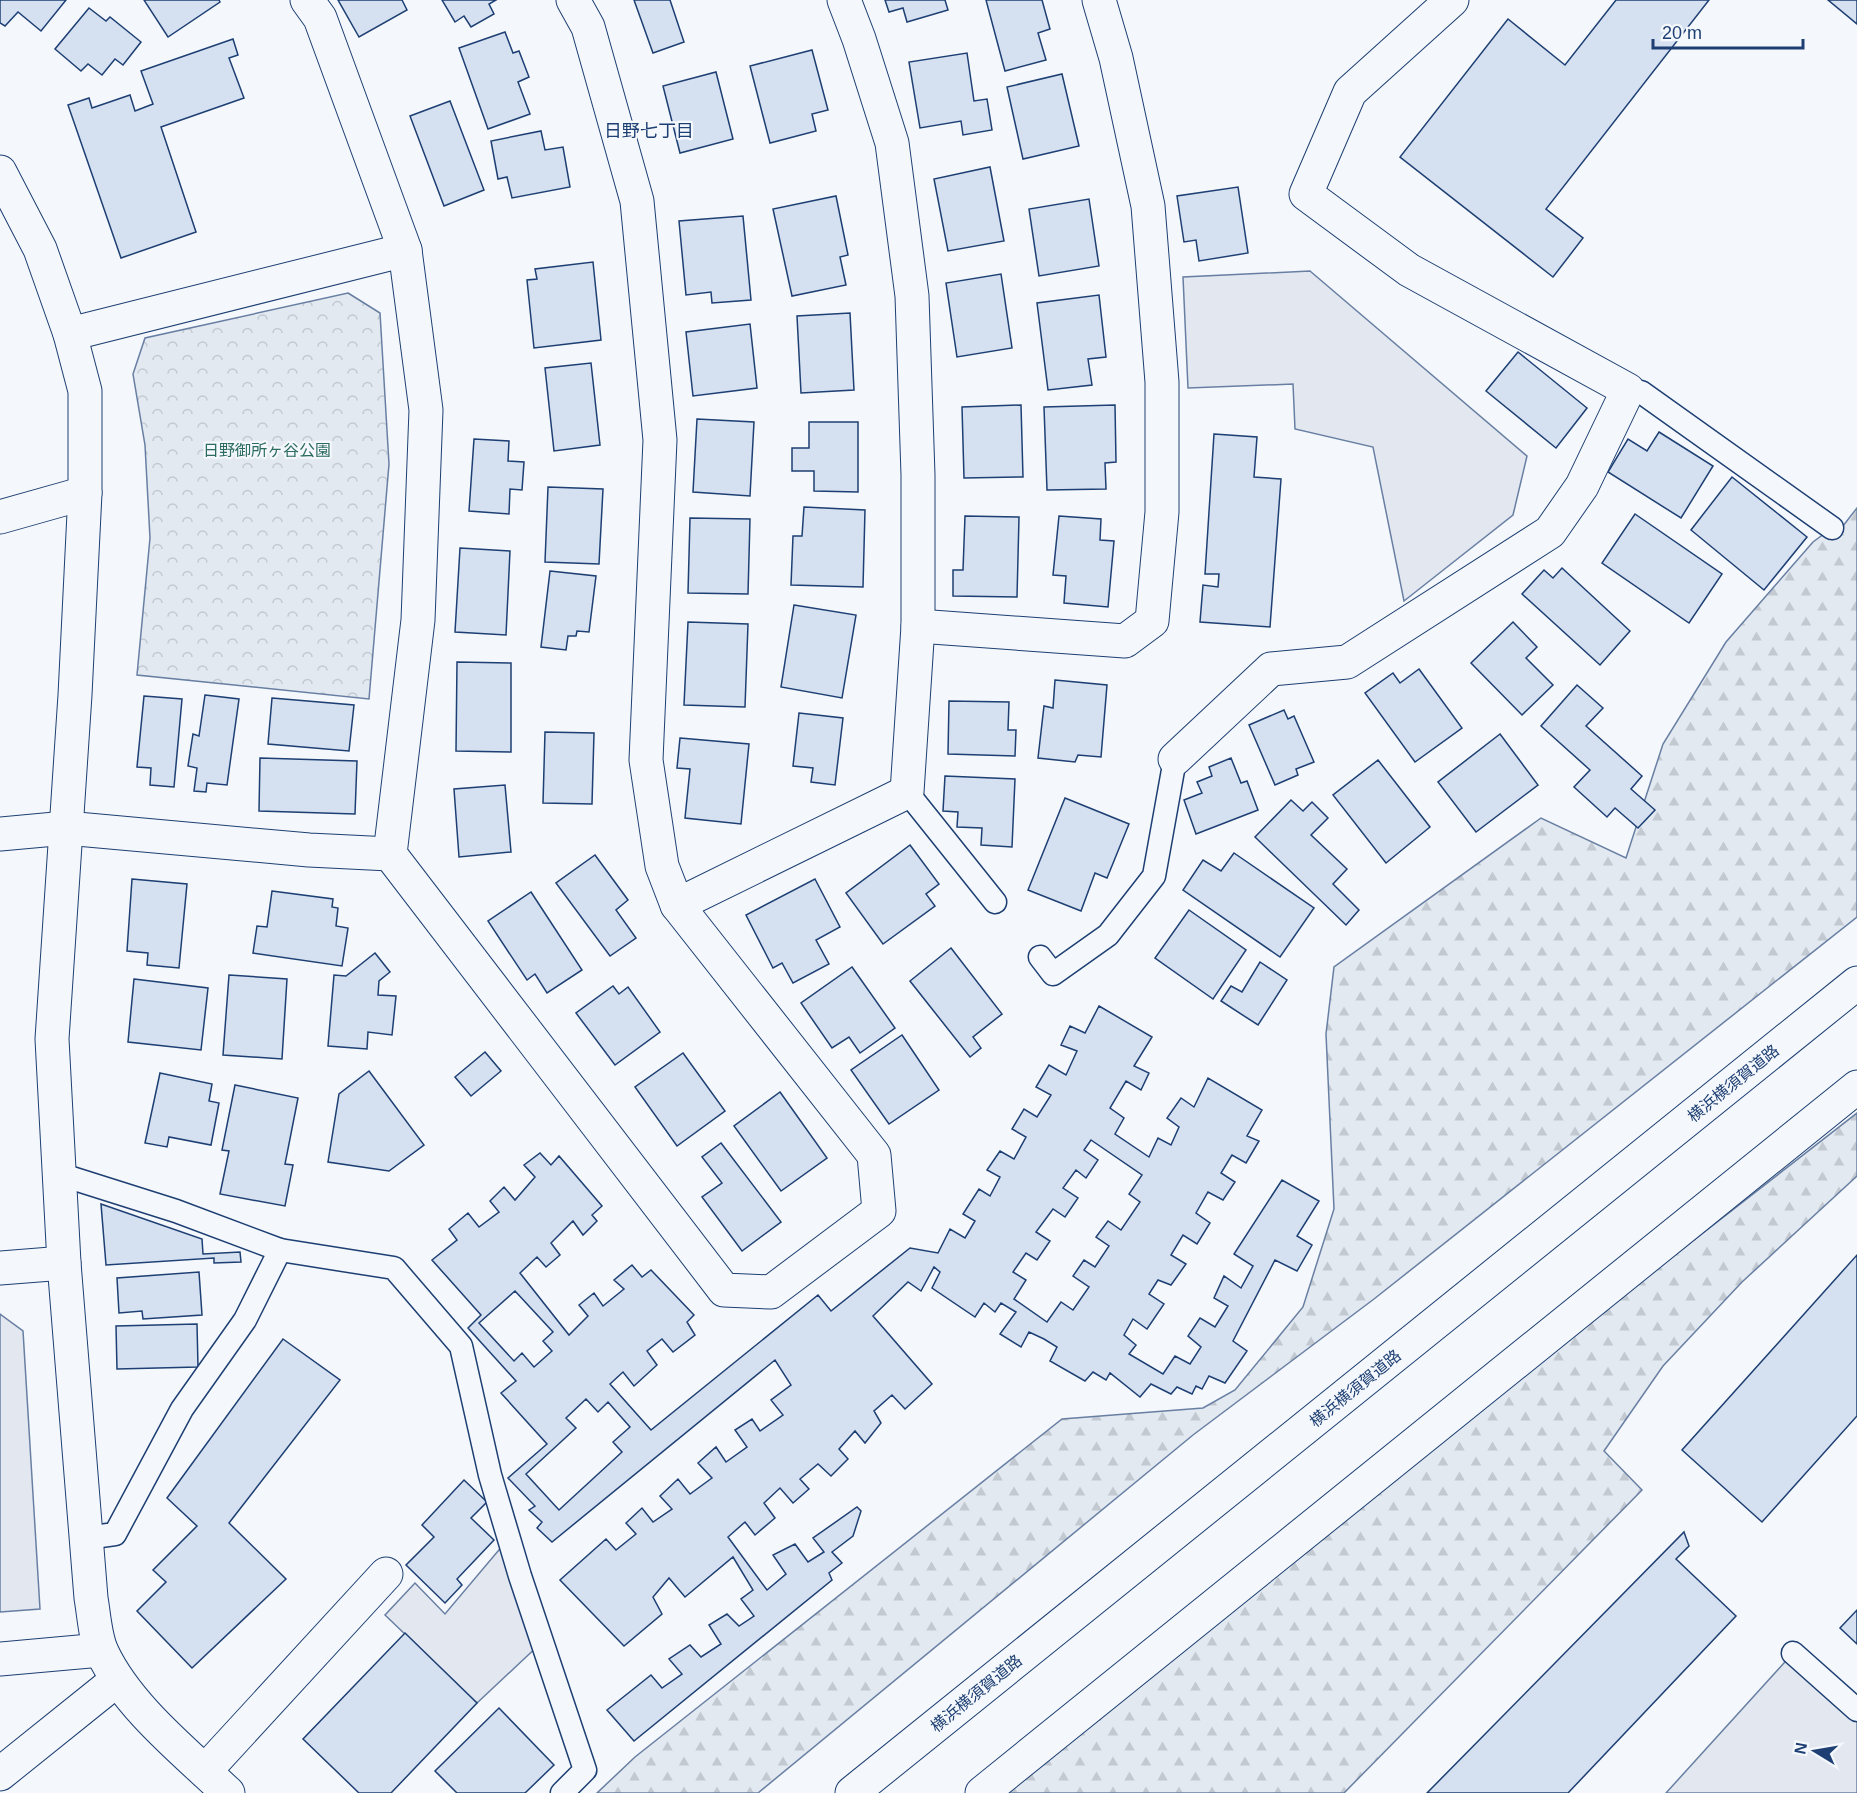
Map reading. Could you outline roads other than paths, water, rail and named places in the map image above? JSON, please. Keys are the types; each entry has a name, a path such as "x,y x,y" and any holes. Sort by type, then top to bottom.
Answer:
{"main road":[{"path":"307,0 320,18 405,250 426,410 418,620 390,854 724,1290 771,1292 879,1212 874,1155 676,905 662,866 646,760 660,440 637,201 588,27 573,0"},
{"path":"676,905 907,792 918,626 918,476 912,296 891,143 859,39 844,0"},
{"path":"918,626 1125,640 1152,621 1162,512 1162,382 1149,218 1116,58 1099,0"},
{"path":"1175,759 1271,669 1347,662 1550,532 1582,486 1628,390 1409,270 1306,194 1350,92 1452,0"},
{"path":"0,172 40,249 70,334 85,391 85,493 75,695 52,1039 64,1263 86,1538 91,1598 101,1650 117,1680 143,1711 216,1782 386,1574"},
{"path":"70,334 405,250"},
{"path":"0,516 85,493"},
{"path":"0,834 66,828 309,850 390,854"},
{"name":"横浜横須賀道路","path":"852,1793 1857,983"},
{"path":"982,1793 1857,1088"},
{"path":"0,1268 64,1263"},
{"path":"0,1659 101,1650"},
{"path":"0,1774 117,1680"}],"lane":[{"path":"1628,390 1641,392 1832,528"},
{"path":"1040,957 1053,975 1108,935 1154,876 1175,759"},
{"path":"907,792 995,902"},
{"path":"59,1174 176,1211 280,1250 394,1268 461,1346 490,1475 520,1576 585,1770 562,1793"},
{"path":"86,1538 115,1534 182,1409 245,1320 280,1250"},
{"path":"1793,1653 1857,1710"}],"district":[{"name":"日野七丁目","path":"649,131"}],"park label":[{"name":"日野御所ヶ谷公園","path":"267,450"}]}
